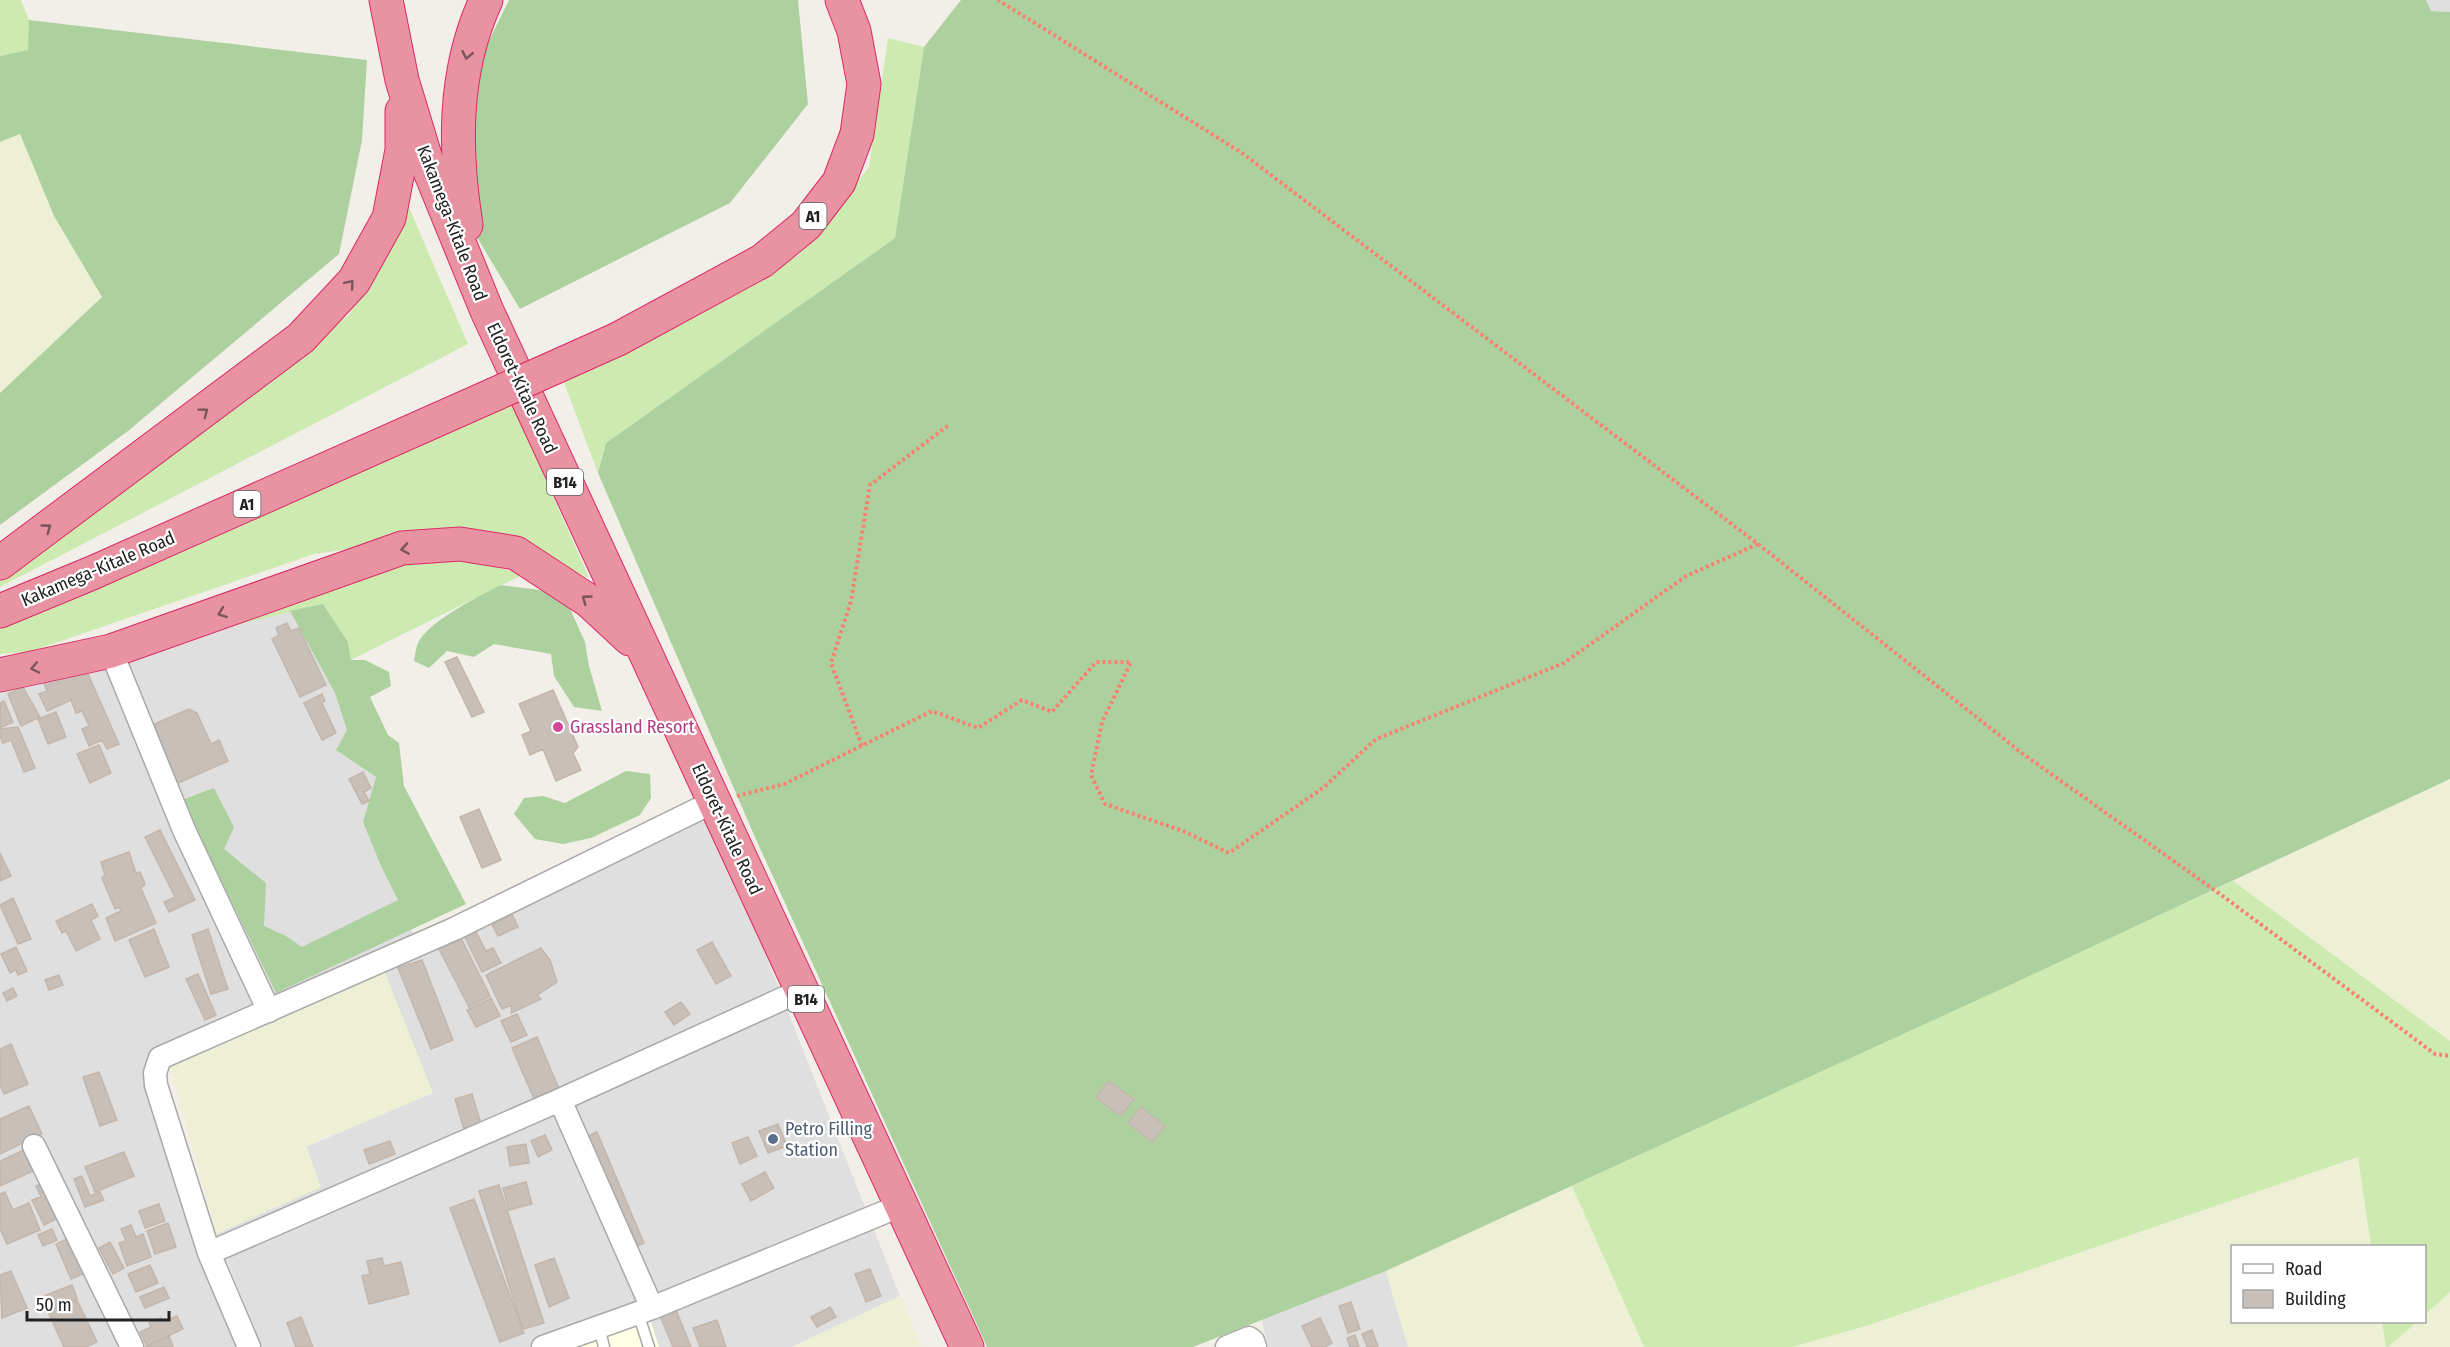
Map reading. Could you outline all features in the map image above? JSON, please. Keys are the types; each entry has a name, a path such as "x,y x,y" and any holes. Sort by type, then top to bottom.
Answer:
{"highway":[{"name":"Kakamega-Kitale Road","path":"387,0 402,80 429,169 487,311"},
{"name":"Kakamega-Kitale Road","path":"486,0 470,38 462,81 457,134 458,178 468,240 487,311"},
{"name":"Kakamega-Kitale Road","path":"0,611 92,573 618,339 762,261 806,225 839,182 857,134 864,84 854,31 842,0"},
{"path":"0,563 301,338 354,281 389,218 402,150 402,80"},
{"name":"Eldoret-Kitale Road","path":"487,311 967,1347"},
{"path":"0,675 111,651 402,548 460,544 516,553 589,601 644,652"}],"street":[{"path":"111,651 184,830 269,1011"},
{"path":"249,1347 209,1253 156,1085 155,1073 160,1058 454,929 713,802"},
{"path":"209,1253 560,1100 802,990"},
{"path":"560,1100 645,1311"},
{"path":"34,1146 132,1347"},
{"path":"543,1347 602,1337 645,1311 902,1205"},
{"path":"1227,1347 1250,1338 1255,1347"}],"lane":[{"path":"645,1311 650,1347"}],"path":[{"path":"998,0 1242,153 1758,544 2023,754 2220,894 2435,1054 2450,1056"},
{"path":"862,746 831,663 851,600 870,485 950,424"},
{"path":"713,802 784,784 932,711 978,728 1022,700 1052,712 1096,662 1131,662 1102,722 1091,776 1106,804 1183,831 1229,853 1323,788 1376,739 1564,663 1686,576 1758,544"}],"shaded area":[{"path":"2426,0 2450,0 2450,12 2431,11"},
{"path":"20,134 54,216 102,297 0,393 0,142"},
{"path":"290,611 335,693 348,730 336,750 376,777 363,822 415,937 253,1007 147,1060 243,1347 0,1347 0,686"},
{"path":"2450,779 2450,1041 2233,881"},
{"path":"710,814 900,1296 792,1347 659,1347 649,1320 575,1347 262,1347 216,1234 320,1187 306,1147 432,1093 384,971"},
{"path":"384,971 433,1093 306,1146 321,1187 216,1234 170,1066"},
{"path":"2358,1157 2371,1245 2231,1245 2231,1323 2382,1323 2386,1347 1792,1347 1869,1325"},
{"path":"1572,1186 1644,1347 1408,1347 1386,1271"},
{"path":"1386,1271 1408,1347 1268,1347 1262,1320"},
{"path":"2450,1292 2450,1347 2388,1347 2416,1323 2426,1323 2426,1314"},
{"path":"900,1296 921,1347 792,1347"},
{"path":"650,1319 659,1347 575,1347"}],"green space":[{"path":"0,0 21,0 29,20 29,50 0,56"},
{"path":"509,0 798,0 808,104 730,203 520,309 475,234 469,124 482,55"},
{"path":"961,0 2426,0 2431,11 2450,12 2450,779 2010,985 1386,1271 1193,1347 987,1347 754,835 598,473 606,443 895,238 924,47"},
{"path":"29,20 367,60 362,140 339,254 128,431 0,525 0,393 102,297 54,216 20,134 0,142 0,56 28,50"},
{"path":"888,38 924,47 895,238 606,443 598,473 563,380 799,255 869,167"},
{"path":"407,203 468,344 0,587 0,570 349,315"},
{"path":"513,405 589,578 488,530 314,554 29,652 0,654 0,617"},
{"path":"452,557 524,574 351,660 348,642 323,604 214,631 386,568"},
{"path":"501,585 540,590 567,602 585,642 589,666 602,711 574,707 554,676 551,654 494,644 474,657 447,651 429,668 414,661 418,643 432,626 455,610"},
{"path":"323,604 348,642 351,660 365,660 389,672 391,686 370,697 388,735 399,743 404,786 466,904 276,993 182,800 214,788 234,827 224,849 266,883 264,926 286,936 302,947 398,900 363,822 376,777 336,750 347,730 335,693 290,611"},
{"path":"626,771 650,774 651,798 640,815 591,838 563,844 535,839 514,814 524,798 543,796 565,803"},
{"path":"2233,881 2450,1041 2450,1292 2426,1314 2426,1245 2371,1245 2358,1157 1869,1325 1792,1347 1644,1347 1572,1186"},
{"path":"2382,1323 2416,1323 2388,1347 2386,1347"}],"building":[{"path":"287,623 291,631 299,628 326,685 300,697 272,639 279,635 276,628"},
{"path":"457,657 484,712 472,717 445,662"},
{"path":"84,665 119,744 107,749 102,740 89,746 82,729 89,726 82,711 76,713 71,700 47,711 39,694 47,691 44,683"},
{"path":"23,687 40,717 21,726 8,694"},
{"path":"553,690 578,747 573,753 581,770 556,781 543,749 530,755 522,735 531,731 519,704"},
{"path":"322,694 325,701 322,703 336,733 322,740 304,703"},
{"path":"4,701 13,722 0,728 0,703"},
{"path":"189,709 197,713 211,744 219,740 228,761 176,784 150,726"},
{"path":"56,712 66,737 48,744 38,719"},
{"path":"18,727 35,768 24,772 11,740 3,743 0,736 0,729"},
{"path":"99,745 111,773 90,783 77,754"},
{"path":"363,772 371,788 364,792 369,801 362,804 349,779"},
{"path":"479,809 501,860 482,868 460,817"},
{"path":"160,830 195,900 169,912 164,902 175,897 145,837"},
{"path":"129,852 136,873 140,872 145,884 141,888 156,923 115,941 106,918 121,911 119,907 115,909 102,878 105,875 101,862"},
{"path":"0,853 11,876 0,881"},
{"path":"13,898 31,939 18,944 0,905"},
{"path":"92,904 98,916 91,920 100,939 76,951 66,931 62,933 56,921"},
{"path":"512,914 518,927 498,936 492,924"},
{"path":"154,929 169,967 145,977 129,940"},
{"path":"208,929 228,989 211,994 192,935"},
{"path":"475,930 486,951 493,948 501,963 482,972 464,935"},
{"path":"461,938 490,996 469,1007 439,949"},
{"path":"712,942 731,976 716,984 697,950"},
{"path":"16,947 27,971 18,975 16,970 10,973 1,954"},
{"path":"541,948 550,960 557,982 537,995 541,999 511,1013 512,1005 502,1009 486,975"},
{"path":"422,960 453,1040 431,1049 398,968"},
{"path":"198,974 216,1015 205,1020 186,979"},
{"path":"59,975 63,985 49,990 45,980"},
{"path":"13,988 17,996 7,1001 3,993"},
{"path":"491,998 500,1016 476,1027 467,1010"},
{"path":"681,1002 690,1014 674,1025 665,1012"},
{"path":"517,1014 527,1035 511,1042 501,1021"},
{"path":"537,1037 560,1091 535,1101 512,1048"},
{"path":"11,1044 28,1084 4,1094 0,1085 0,1049"},
{"path":"99,1072 117,1120 100,1126 83,1077"},
{"path":"1108,1081 1134,1099 1121,1116 1096,1098"},
{"path":"472,1094 481,1124 464,1129 455,1099"},
{"path":"29,1106 42,1134 0,1154 0,1119"},
{"path":"1141,1107 1165,1126 1152,1142 1128,1123"},
{"name":"Petro Filling Station","path":"778,1124 787,1146 768,1153 759,1131"},
{"path":"597,1132 644,1243 633,1248 581,1139"},
{"path":"545,1135 552,1150 538,1157 531,1141"},
{"path":"748,1137 757,1156 740,1164 732,1143"},
{"path":"390,1141 395,1154 369,1164 364,1150"},
{"path":"526,1144 529,1163 510,1166 507,1147"},
{"path":"24,1150 33,1171 0,1186 0,1161"},
{"path":"124,1152 134,1176 95,1192 85,1167"},
{"path":"765,1172 774,1188 751,1201 742,1184"},
{"path":"82,1176 90,1196 100,1192 104,1200 85,1207 74,1179"},
{"path":"44,1182 61,1217 44,1225 32,1200 41,1197 36,1186"},
{"path":"526,1182 532,1204 509,1210 503,1188"},
{"path":"499,1185 544,1323 523,1329 479,1191"},
{"path":"5,1192 13,1210 29,1203 40,1230 7,1244 0,1229 0,1194"},
{"path":"474,1199 524,1333 500,1342 450,1208"},
{"path":"159,1204 165,1221 145,1228 139,1211"},
{"path":"168,1223 176,1247 155,1254 147,1231"},
{"path":"131,1225 136,1237 143,1234 151,1257 127,1266 119,1243 126,1241 121,1229"},
{"path":"52,1229 57,1240 43,1246 38,1235"},
{"path":"71,1237 87,1272 71,1279 56,1244"},
{"path":"110,1242 124,1268 113,1274 99,1248"},
{"path":"382,1258 384,1266 401,1262 409,1294 369,1304 362,1276 370,1274 367,1261"},
{"path":"554,1258 569,1298 549,1307 535,1265"},
{"path":"150,1265 158,1283 136,1292 128,1274"},
{"path":"870,1269 881,1296 866,1302 855,1274"},
{"path":"11,1271 27,1308 2,1318 0,1275"},
{"path":"72,1285 77,1298 46,1311 41,1297"},
{"path":"164,1287 169,1298 145,1308 140,1297"},
{"path":"77,1300 97,1342 86,1347 64,1347 48,1312"},
{"path":"1351,1302 1360,1329 1348,1333 1339,1306"},
{"path":"674,1305 691,1347 673,1347 658,1311"},
{"path":"830,1307 836,1317 817,1327 811,1317"},
{"path":"177,1316 183,1329 147,1346 140,1332 151,1327 149,1323 161,1318 165,1321"},
{"path":"301,1317 313,1347 296,1347 287,1323"},
{"path":"1320,1318 1332,1343 1325,1347 1312,1347 1302,1326"},
{"path":"717,1320 726,1347 700,1347 693,1328"},
{"path":"1372,1330 1378,1347 1367,1347 1362,1334"},
{"path":"1355,1335 1359,1347 1350,1347 1347,1338"},
{"path":"169,1336 173,1347 145,1347"}],"place":[{"name":"Grassland Resort","path":"558,727"},
{"name":"Petro Filling Station","path":"773,1139"}]}
